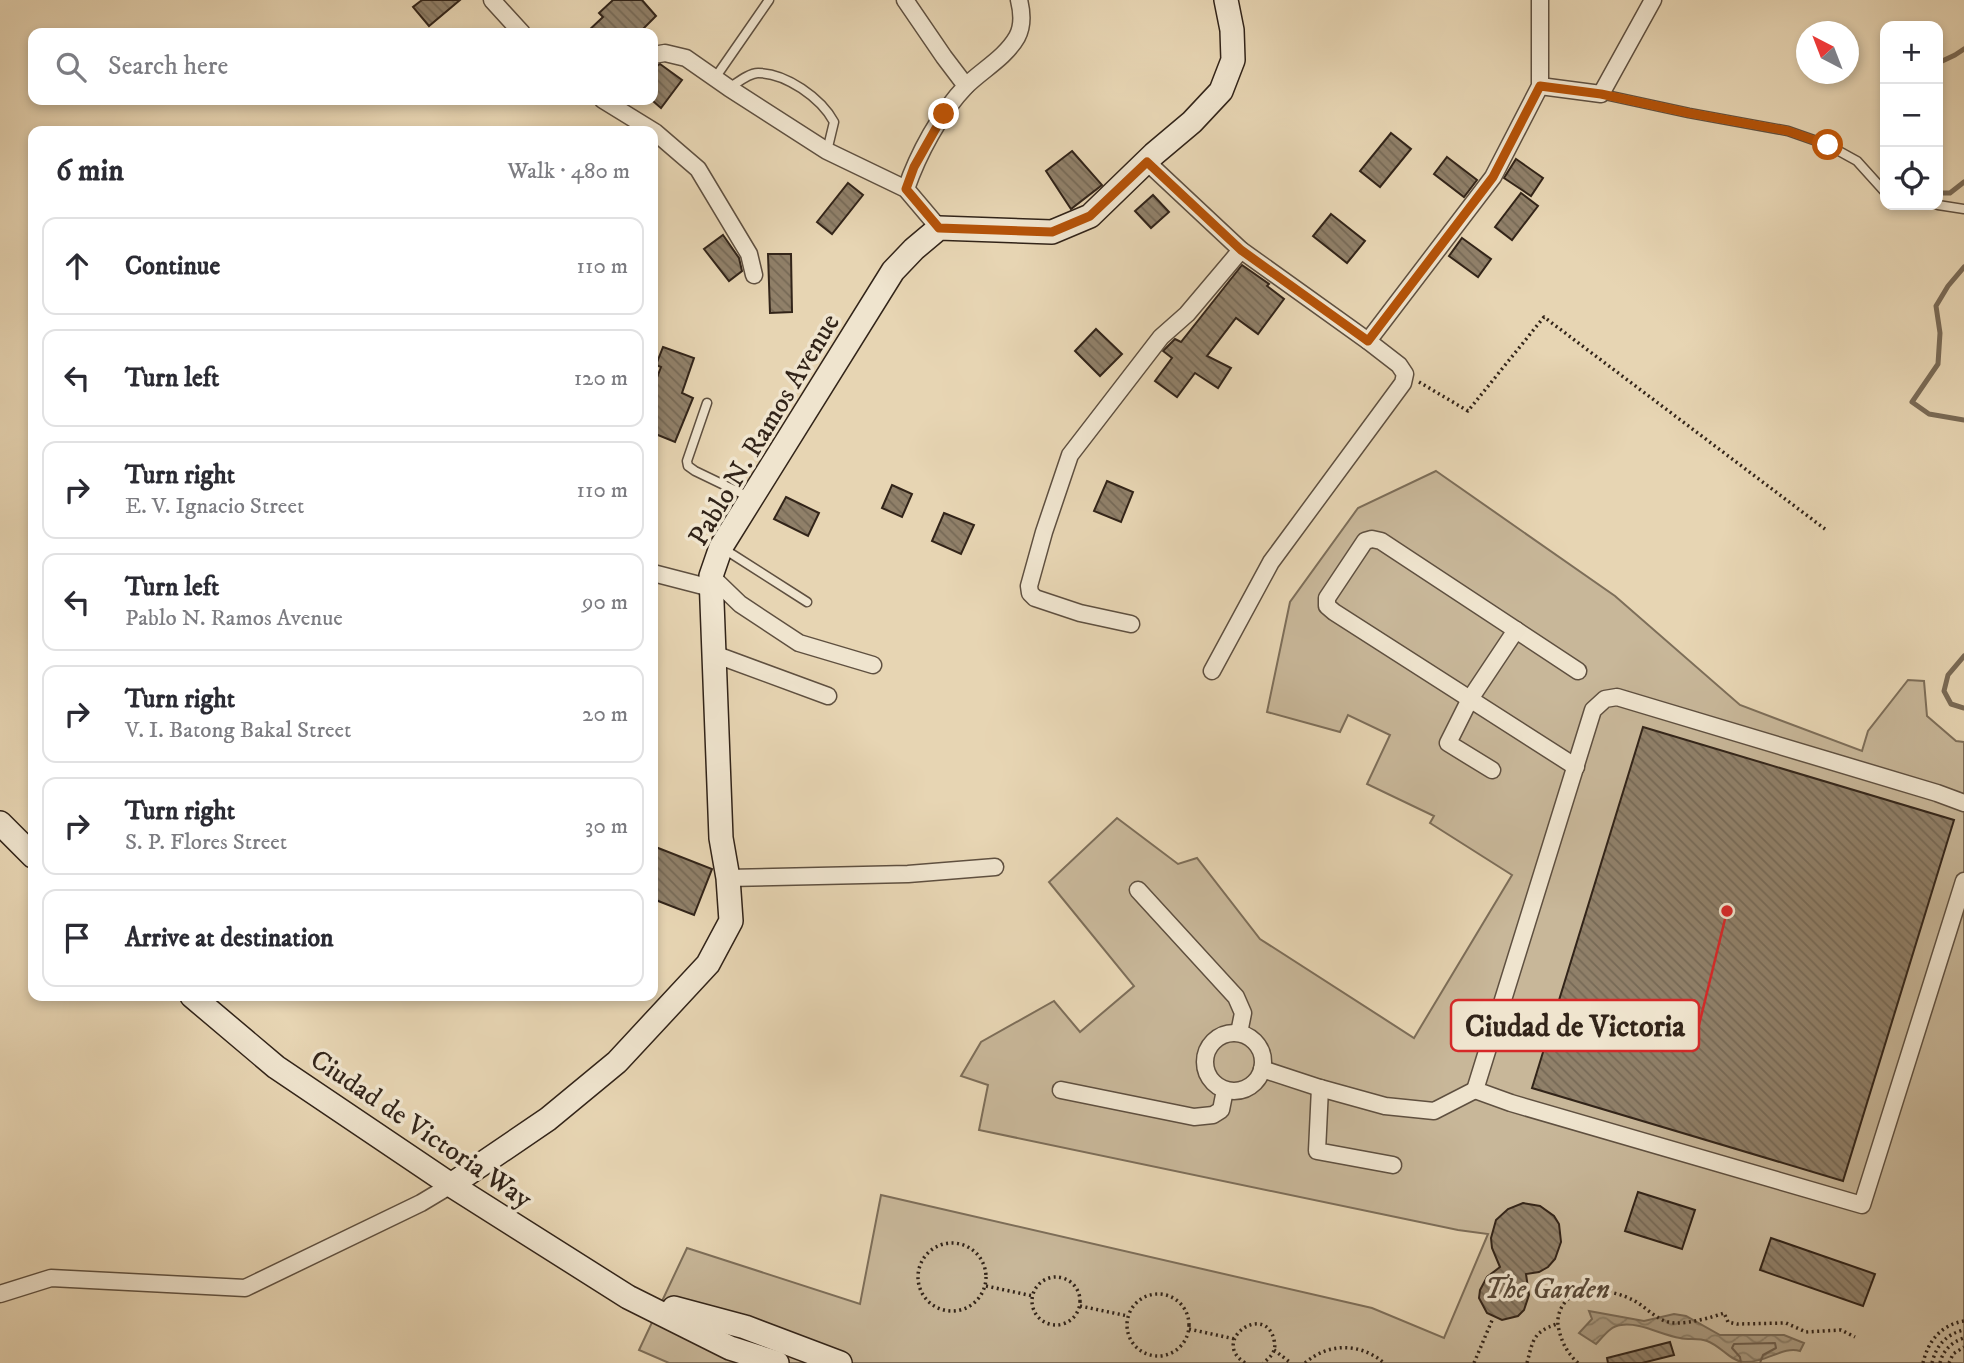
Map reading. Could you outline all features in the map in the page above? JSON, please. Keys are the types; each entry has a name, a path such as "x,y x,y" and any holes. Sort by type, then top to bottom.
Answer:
{"street":[{"path":"492,0 517,28"},
{"path":"905,0 966,86"},
{"path":"906,189 914,167 944,114 966,86 995,62 1017,36 1022,13 1019,0"},
{"path":"658,54 665,53 686,58 827,151 906,189 939,228 1052,232 1090,216 1192,122 1221,91 1233,60 1232,30 1226,0"},
{"path":"1368,341 1493,177 1540,86 1540,0"},
{"path":"1540,86 1601,94 1653,0"},
{"path":"611,105 647,126"},
{"path":"658,134 698,169 749,254 754,275"},
{"path":"1147,162 1241,250 1368,341 1399,365 1405,374 1403,383 1271,562 1212,671"},
{"name":"Pablo N. Ramos Avenue","path":"0,1294 51,1278 245,1288 421,1203 548,1119 617,1062 708,964 731,921 728,878 721,838 711,582 721,547 893,271 939,228"},
{"path":"1131,624 1080,613 1035,598 1030,593 1029,586 1044,532 1070,455 1161,337 1187,314 1241,250"},
{"path":"1576,767 1334,612 1327,606 1327,598 1364,541 1381,541 1578,671"},
{"path":"658,574 711,582 799,643 873,665"},
{"path":"1492,770 1448,743 1470,699 1516,630"},
{"path":"714,654 828,696"},
{"path":"1262,1069 1385,1106 1434,1111 1475,1090 1593,710 1605,699 1617,697 1964,803"},
{"path":"0,822 28,851"},
{"path":"728,878 908,874 995,867"},
{"path":"1475,1090 1511,1103 1862,1205 1964,881"},
{"path":"1139,891 1236,997 1243,1013 1240,1033"},
{"name":"Ciudad de Victoria Way","path":"198,1001 276,1067 451,1185 628,1297 730,1348 777,1363"},
{"path":"1226,1033 1240,1033 1254,1041 1260,1049 1262,1069 1251,1085 1234,1091 1225,1090 1210,1080 1204,1063 1205,1054 1217,1037 1226,1033"},
{"path":"1320,1088 1317,1151 1393,1165"},
{"path":"1061,1090 1194,1117 1213,1115 1222,1110 1225,1090"},
{"name":"Ciudad de Victoria Way","path":"628,1297 745,1327 840,1363"}],"lane":[{"path":"722,83 769,0"},
{"path":"722,83 755,73 782,77 793,82 828,112 834,122 827,151"},
{"path":"1601,94 1788,131 1828,145 1857,161 1880,186"},
{"path":"1943,206 1964,209"},
{"path":"707,403 687,461 688,466 752,498"},
{"path":"721,547 807,602"}],"path":[{"path":"1405,374 1468,411 1544,317 1825,529"},
{"path":"951,1242 960,1244 976,1252 982,1260 986,1268 985,1286 974,1304 954,1312 944,1311 934,1307 920,1291 918,1269 921,1261 934,1248 951,1242"},
{"path":"1054,1277 1062,1277 1079,1291 1080,1306 1077,1313 1066,1323 1051,1324 1038,1317 1032,1303 1040,1283 1054,1277"},
{"path":"985,1286 1033,1296"},
{"path":"1575,1362 1561,1339 1557,1324 1564,1303 1574,1294 1586,1290 1632,1299 1658,1319 1674,1323 1724,1313 1727,1322 1737,1324 1786,1323 1806,1332 1841,1330 1855,1337"},
{"path":"1157,1293 1165,1294 1174,1297 1186,1311 1189,1329 1181,1346 1165,1355 1156,1356 1139,1349 1133,1343 1129,1334 1128,1316 1131,1309 1143,1298 1157,1293"},
{"path":"1080,1306 1128,1316"},
{"path":"1475,1363 1493,1318"},
{"path":"1923,1363 1935,1336 1949,1325 1964,1321"},
{"path":"1527,1363 1537,1335 1557,1324"},
{"path":"1245,1363 1236,1354 1234,1347 1237,1333 1248,1325 1262,1325 1271,1333 1274,1350 1263,1363"},
{"path":"1189,1329 1235,1339"},
{"path":"1932,1363 1941,1342 1949,1335 1964,1330"},
{"path":"1940,1363 1946,1350 1964,1338"},
{"path":"1954,1343 1959,1349"},
{"path":"1305,1363 1318,1354 1342,1347 1366,1351 1384,1363"},
{"path":"1949,1363 1954,1353 1964,1347"},
{"path":"1274,1350 1291,1363"}],"green space":[{"name":"The Garden","path":"1436,471 1615,596 1740,705 1862,751 1868,731 1908,680 1924,681 1927,716 1956,741 1964,742 1964,1363 669,1363 639,1350 687,1248 860,1304 881,1195 1372,1308 1444,1338 1488,1234 979,1130 988,1085 961,1076 981,1042 1054,1001 1080,1032 1134,986 1049,882 1117,818 1178,864 1197,858 1260,939 1414,1038 1512,875 1430,823 1434,816 1367,784 1390,735 1348,715 1340,732 1267,712 1290,602 1358,508"}],"water":[{"path":"1589,1311 1644,1321 1674,1314 1686,1316 1720,1335 1784,1335 1804,1343 1800,1351 1787,1351 1752,1362 1743,1362 1733,1359 1707,1341 1621,1325 1613,1327 1596,1344 1579,1333 1592,1319"}],"building":[{"path":"422,0 460,0 429,26 413,7"},
{"path":"613,0 642,0 656,16 644,28 591,28 603,17 599,13"},
{"path":"658,65 682,80 661,108 658,105"},
{"path":"1391,133 1411,149 1380,187 1360,171"},
{"path":"1072,151 1102,185 1071,209 1046,171"},
{"path":"1447,157 1477,180 1464,197 1434,174"},
{"path":"1516,159 1543,178 1531,196 1504,178"},
{"path":"848,183 863,195 832,234 817,222"},
{"path":"1521,193 1538,206 1512,240 1495,227"},
{"path":"1153,195 1169,212 1151,228 1135,211"},
{"path":"1331,214 1365,241 1347,263 1313,236"},
{"path":"723,235 739,258 742,271 729,281 704,249"},
{"path":"1462,238 1491,259 1478,277 1449,256"},
{"path":"768,254 791,254 792,312 770,313"},
{"path":"1242,265 1269,284 1267,286 1284,299 1258,334 1236,318 1207,356 1231,368 1218,388 1195,373 1177,397 1155,381 1172,358 1163,351 1175,339 1181,342"},
{"path":"1096,329 1122,354 1100,376 1075,351"},
{"path":"663,347 694,358 682,393 693,398 675,442 658,435 658,375 661,367 658,366"},
{"path":"1107,481 1133,492 1121,522 1094,511"},
{"path":"892,485 912,494 902,517 882,508"},
{"path":"786,497 819,513 808,536 774,519"},
{"path":"944,513 974,525 961,554 932,541"},
{"path":"1643,727 1954,820 1843,1181 1532,1088"},
{"path":"658,848 712,869 694,915 658,901"},
{"path":"1638,1192 1695,1210 1682,1249 1625,1231"},
{"path":"1523,1203 1540,1206 1554,1216 1559,1224 1561,1242 1555,1259 1548,1267 1526,1274 1529,1295 1524,1310 1518,1316 1502,1320 1487,1313 1479,1298 1480,1290 1487,1277 1500,1267 1491,1238 1496,1220 1508,1209"},
{"path":"1771,1238 1875,1274 1863,1306 1760,1270"},
{"path":"1670,1342 1674,1355 1642,1363 1608,1363 1607,1358"}],"waterway":[{"path":"1943,61 1964,49"},
{"path":"1943,193 1950,193 1964,182"},
{"path":"1964,267 1936,306 1940,333 1938,364 1912,402 1929,414 1964,420"},
{"path":"1964,656 1948,675 1944,691 1951,704 1964,708"}],"place":[{"name":"Ciudad de Victoria","path":"1727,911"}],"route":[{"path":"944,114 914,167 906,189 939,228 1052,232 1090,216 1147,162 1241,250 1368,341 1493,177 1540,86 1601,94 1788,131 1828,145"}]}
